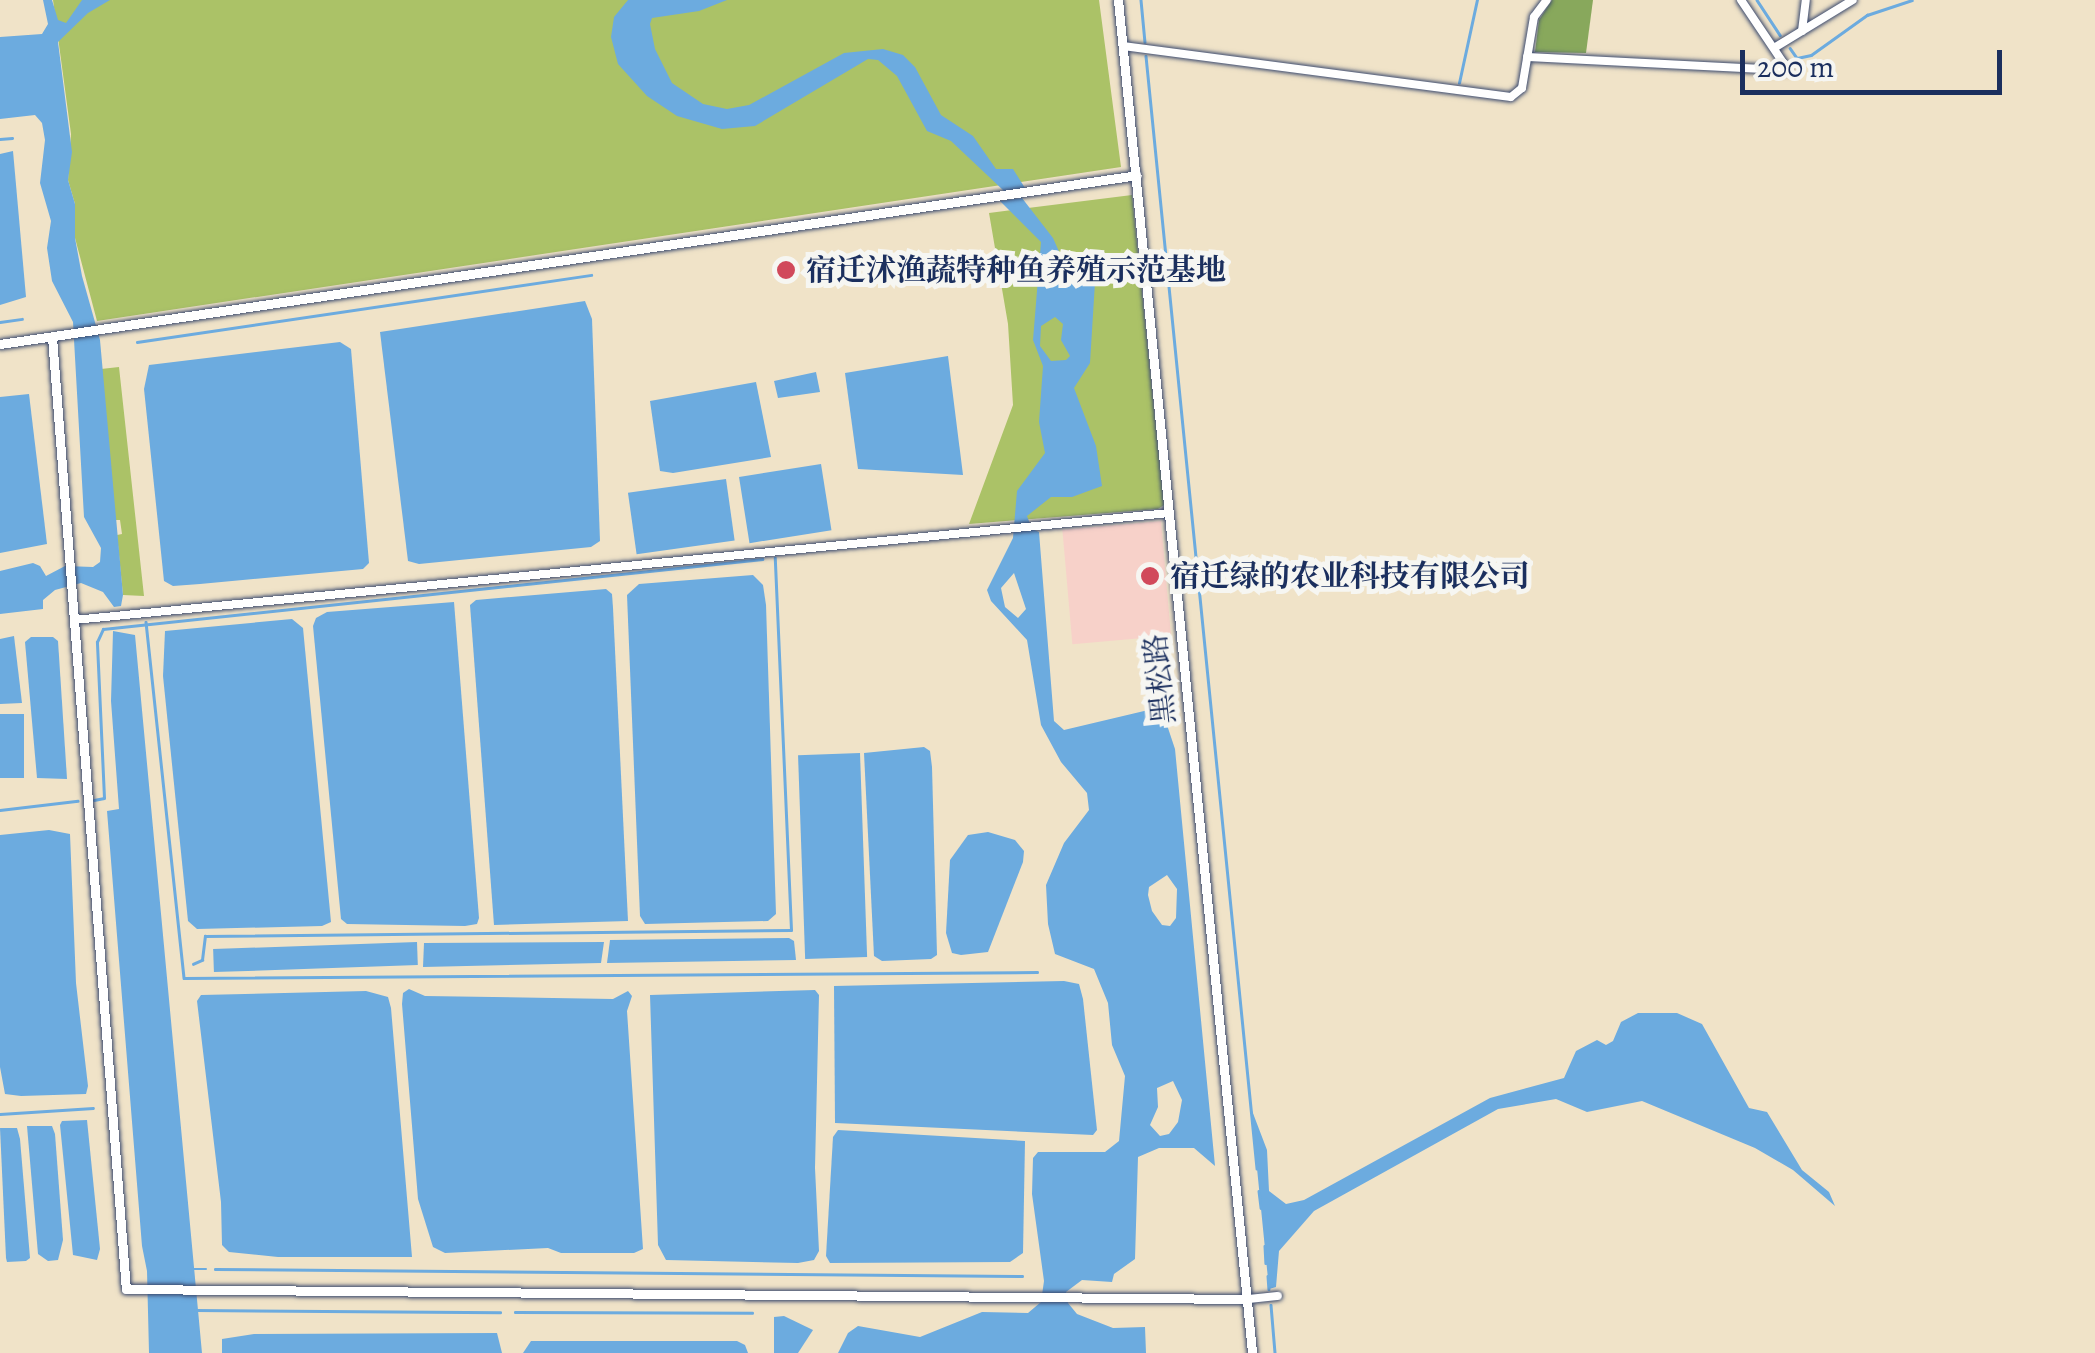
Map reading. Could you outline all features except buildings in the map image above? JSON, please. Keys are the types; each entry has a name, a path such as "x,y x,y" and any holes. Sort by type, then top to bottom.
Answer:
{"street":[{"name":"黑松路","path":"1118,0 1253,1298 1252,1353"},
{"path":"1123,46 1511,97 1522,88 1534,16 1547,0"},
{"path":"1527,57 1788,70 1741,0"},
{"path":"1802,31 1806,0"},
{"path":"1774,48 1853,0"},
{"path":"0,344 1137,175"},
{"path":"52,337 126,1290 1278,1296"},
{"path":"74,620 1169,513"}],"shaded area":[{"path":"1161,521 1171,636 1072,644 1062,530"}],"green space":[{"path":"53,0 1099,0 1121,167 97,321 75,238 75,204 68,180 71,134"},
{"path":"1552,0 1593,0 1586,53 1535,52 1539,20"},
{"path":"1132,195 1164,505 1158,509 969,524 1013,405 1008,324 989,213"},
{"path":"119,367 144,596 123,595 117,535 122,534 120,520 115,520 101,369"}],"water":[{"path":"43,0 52,0 58,20 66,23 82,0 110,0 88,13 58,42 72,152 68,180 75,204 75,238 100,340 123,595 121,606 114,607 103,592 81,583 55,590 43,600 43,609 0,614 0,571 33,563 46,576 65,566 93,567 100,562 101,548 84,517 73,322 52,281 47,248 51,221 40,183 45,140 42,123 35,115 0,119 0,37 42,34 48,24"},
{"path":"628,0 727,0 699,11 652,18 650,24 655,49 672,83 703,104 727,109 749,105 844,53 883,49 903,55 915,67 941,115 973,136 996,169 1013,169 1025,188 1004,191 951,141 927,131 897,76 878,60 868,59 755,126 722,129 677,116 647,96 618,64 611,37 614,17"},
{"path":"13,151 26,297 0,305 0,154"},
{"path":"1022,198 1053,238 1061,256 1091,260 1096,266 1090,363 1074,388 1096,446 1102,486 1072,497 1051,497 1027,516 1032,529 1039,532 1054,721 1064,730 1161,707 1175,749 1215,1166 1194,1148 1159,1148 1138,1157 1135,1259 1114,1274 1112,1282 1082,1280 1066,1292 1068,1303 1077,1314 1113,1328 1145,1327 1146,1353 838,1353 848,1333 858,1326 920,1337 982,1312 1028,1313 1041,1302 1044,1281 1032,1194 1033,1158 1038,1152 1105,1152 1119,1141 1125,1076 1112,1045 1108,1003 1094,969 1055,954 1048,924 1046,885 1064,843 1089,810 1087,793 1061,762 1041,725 1027,640 991,601 987,590 1013,538 1017,491 1045,453 1039,422 1043,366 1033,340 1041,242 1000,201","holes":["1055,317 1063,324 1061,340 1070,356 1066,360 1051,361 1040,346 1041,326","1014,573 1026,609 1018,618 1005,607 1001,588","1167,875 1177,889 1176,918 1170,926 1162,925 1152,911 1149,887","1173,1081 1182,1100 1178,1122 1169,1134 1160,1136 1150,1125 1158,1107 1157,1088"]},
{"path":"585,301 592,319 600,541 591,547 419,564 408,561 380,332"},
{"path":"340,342 351,349 369,563 363,569 200,584 173,586 164,581 144,389 149,365"},
{"path":"948,356 963,475 858,469 845,373"},
{"path":"816,372 820,392 778,398 774,381"},
{"path":"756,382 771,457 673,473 660,471 650,401"},
{"path":"29,394 47,544 0,553 0,397"},
{"path":"821,464 831,530 750,543 739,477"},
{"path":"726,479 735,540 637,554 628,493"},
{"path":"753,575 763,585 766,605 776,914 768,921 645,924 640,916 627,595 639,584"},
{"path":"606,589 612,594 613,608 628,921 494,925 470,605 476,600"},
{"path":"454,602 479,918 477,924 465,926 347,924 341,919 313,626 316,618 327,612"},
{"path":"292,619 303,628 331,922 322,926 197,929 188,921 163,676 165,631"},
{"path":"113,631 135,635 202,1353 149,1353 147,1271 107,811 119,809 111,701"},
{"path":"14,636 22,703 0,704 0,639"},
{"path":"31,637 53,637 58,641 67,779 37,778 25,642"},
{"path":"0,714 24,714 24,778 0,778"},
{"path":"924,747 930,751 932,767 937,955 931,959 882,961 874,956 864,753"},
{"path":"860,753 867,957 805,959 798,755"},
{"path":"49,830 70,834 76,983 88,1086 86,1094 5,1094 0,1067 0,835"},
{"path":"988,832 1015,840 1024,851 1023,862 988,952 952,953 946,933 950,860 968,835"},
{"path":"610,940 794,941 796,960 607,963"},
{"path":"417,942 418,965 214,972 213,949"},
{"path":"604,942 601,963 423,967 424,943"},
{"path":"1064,981 1079,984 1083,999 1097,1130 1093,1135 835,1123 834,986"},
{"path":"409,989 425,996 613,999 628,991 632,996 627,1011 643,1249 634,1253 561,1253 548,1248 445,1253 433,1247 418,1199 402,1004 403,993"},
{"path":"815,990 819,995 815,1168 819,1251 814,1260 798,1263 666,1260 658,1245 650,995"},
{"path":"366,991 388,997 391,1008 412,1257 278,1257 229,1252 222,1245 221,1202 197,1001 201,995"},
{"path":"1638,1013 1677,1013 1702,1024 1749,1108 1767,1112 1802,1170 1829,1192 1835,1206 1793,1170 1755,1148 1642,1101 1587,1112 1556,1099 1498,1109 1314,1211 1279,1251 1276,1287 1269,1289 1251,1108 1267,1150 1269,1191 1286,1204 1304,1200 1490,1098 1564,1078 1576,1051 1597,1040 1606,1045 1613,1041 1621,1022"},
{"path":"87,1120 100,1249 97,1260 73,1255 60,1125 62,1121"},
{"path":"27,1126 52,1126 55,1134 63,1240 58,1260 48,1261 38,1254"},
{"path":"0,1128 17,1128 20,1139 30,1258 26,1261 7,1262 6,1258"},
{"path":"838,1130 1025,1141 1023,1253 1010,1262 830,1263 826,1256 833,1137"},
{"path":"784,1316 813,1330 798,1353 774,1353 774,1317"},
{"path":"497,1333 502,1353 222,1353 222,1339 254,1334"},
{"path":"531,1341 737,1341 745,1345 748,1353 523,1353"}],"waterway":[{"path":"1141,0 1145,42"},
{"path":"1459,83 1477,0"},
{"path":"1757,0 1780,35"},
{"path":"1790,48 1797,58 1811,55 1867,15 1912,0"},
{"path":"1146,56 1257,1168"},
{"path":"0,139 12,138"},
{"path":"137,342 591,275"},
{"path":"0,322 22,319"},
{"path":"193,964 202,960 205,936 791,930 775,558"},
{"path":"94,800 104,798 97,642 103,629 762,559"},
{"path":"146,622 184,978 1037,972"},
{"path":"0,810 77,801"},
{"path":"0,1114 93,1108"},
{"path":"1259,1191 1261,1208"},
{"path":"1265,1246 1266,1263"},
{"path":"192,1269 206,1269"},
{"path":"215,1269 1022,1276"},
{"path":"1268,1276 1269,1289"},
{"path":"1271,1305 1275,1353"},
{"path":"195,1310 500,1312"},
{"path":"515,1312 752,1313"}],"place":[{"name":"宿迁沭渔蔬特种鱼养殖示范基地","path":"786,270"},
{"name":"宿迁绿的农业科技有限公司","path":"1150,576"}]}
